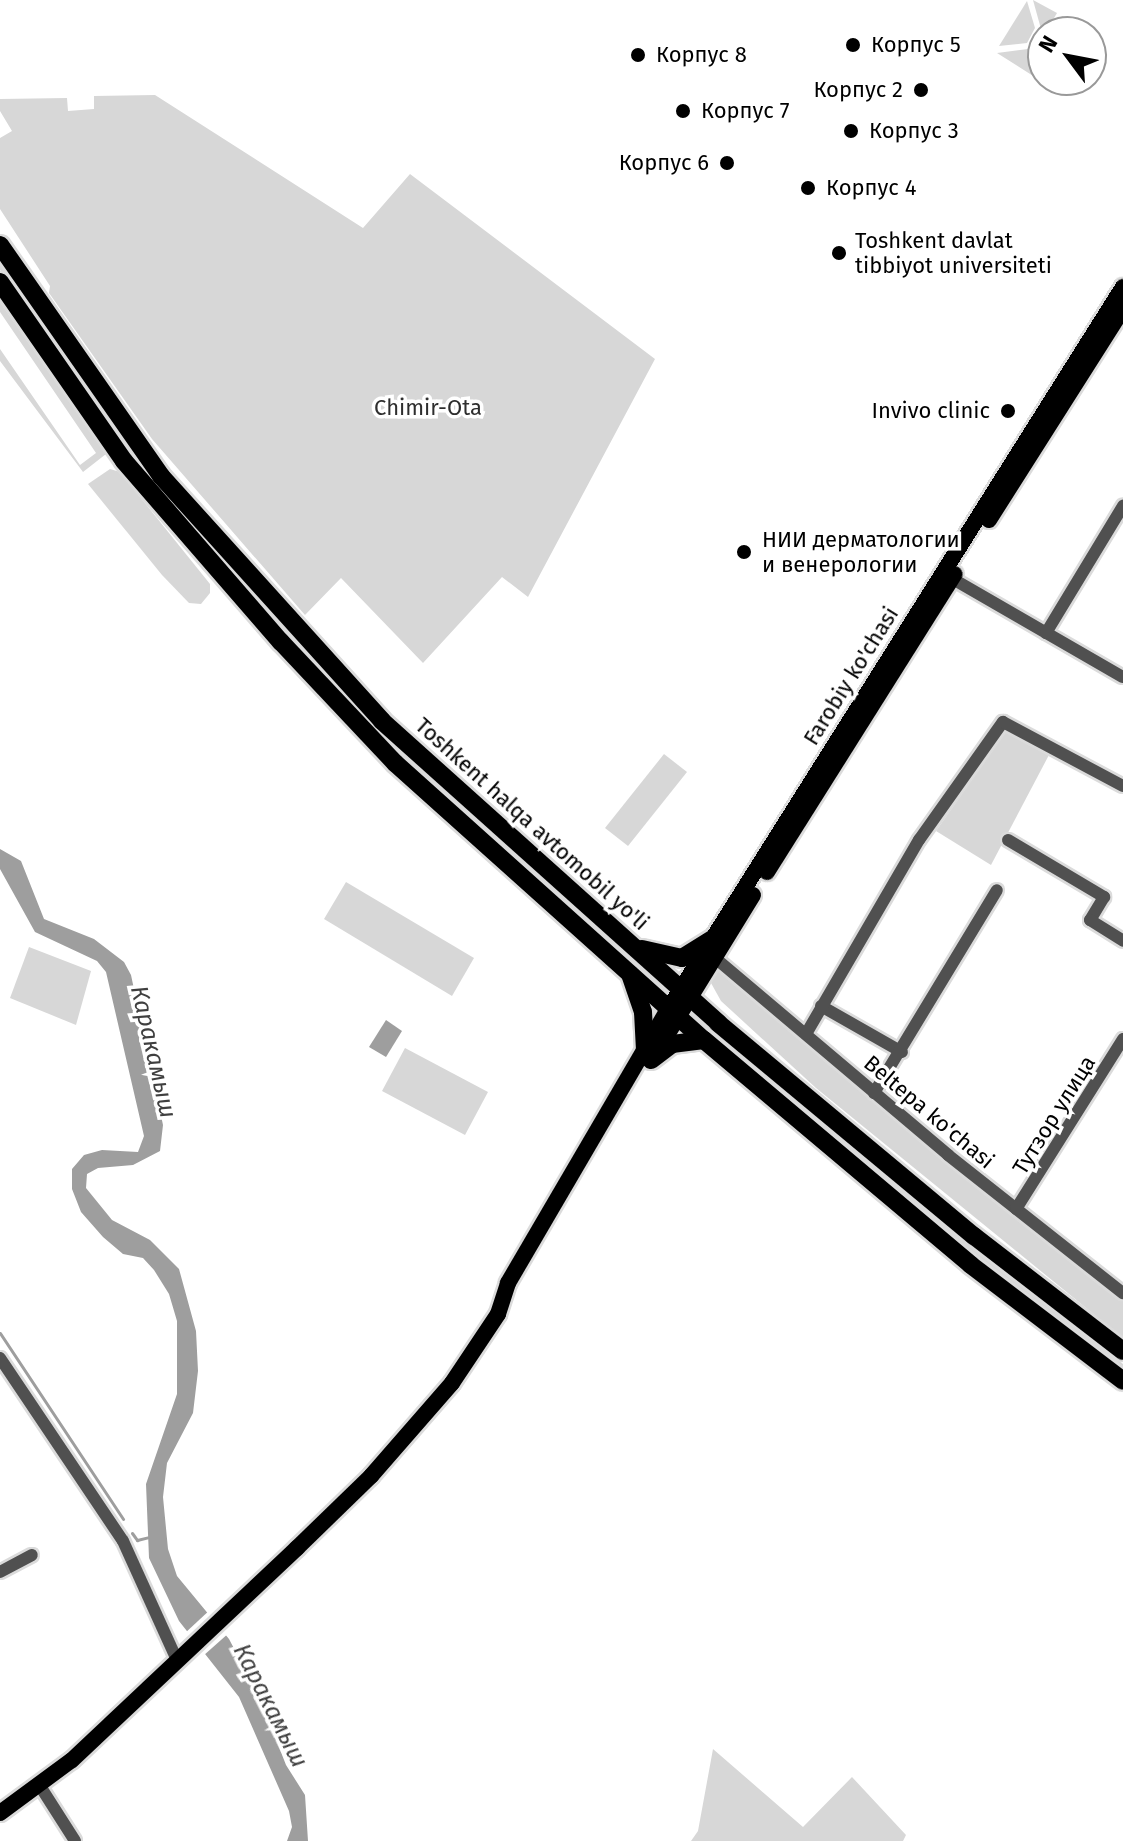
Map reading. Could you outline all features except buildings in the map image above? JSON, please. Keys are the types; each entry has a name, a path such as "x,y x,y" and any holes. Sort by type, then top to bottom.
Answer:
{"highway":[{"name":"Toshkent halqa avtomobil yo'li","path":"0,245 119,422 205,529 354,693 685,993 974,1236 1123,1351"},
{"name":"Toshkent halqa avtomobil yo'li","path":"0,282 103,433 190,540 366,734 704,1040 971,1265 1123,1381"},
{"path":"103,433 119,422"},
{"path":"630,944 682,958 713,948"},
{"path":"629,972 643,1012 648,1055 672,1044 704,1040"}],"main road":[{"name":"Farobiy ko'chasi","path":"948,576 1123,287"},
{"name":"Farobiy ko'chasi","path":"0,1813 40,1786 228,1612 415,1428 468,1361 505,1299 508,1283 673,1012 948,576 1123,309"}],"street":[{"path":"1046,633 1123,506"},
{"path":"948,576 1123,677"},
{"path":"806,1034 919,840 1003,722 1123,786"},
{"path":"1008,840 1104,897 1090,920 1123,941"},
{"path":"874,1093 902,1052 997,890"},
{"name":"Beltepa ko'chasi","path":"713,948 874,1093 1123,1293"},
{"path":"821,1006 902,1052"},
{"name":"Тутзор улица","path":"1016,1209 1121,1049"},
{"path":"0,1358 123,1541 177,1660"},
{"path":"0,1572 32,1555"},
{"path":"40,1786 75,1841"}],"green space":[{"path":"1033,0 1057,13 1055,16 1037,16"},
{"path":"1027,1 1031,16 1027,16 1027,43 999,46"},
{"path":"1027,49 1027,72 997,53"},
{"name":"Chimir-Ota","path":"155,95 363,228 410,174 655,359 528,597 502,577 423,663 341,578 305,615 152,439 49,293 50,286 0,209 0,138 12,131 0,111 0,99 67,98 68,111 94,109 94,96"},
{"path":"0,258 105,414 100,417 0,270"},
{"path":"0,302 106,454 83,472 0,361 0,349 80,465 96,453 0,312"},
{"path":"123,438 264,607 390,741 650,974 439,795 308,665 118,442"},
{"path":"110,469 120,472 210,584 210,593 201,604 189,603 162,575 88,484"},
{"path":"1007,729 1050,753 991,865 936,831"},
{"path":"664,754 687,772 628,846 605,828"},
{"path":"346,882 474,958 452,996 324,919"},
{"path":"29,947 91,971 76,1025 10,998"},
{"path":"715,971 724,972 913,1134 1123,1300 1123,1338 816,1088 721,1001 711,983"},
{"path":"688,1014 1123,1364 1123,1371 964,1248"},
{"path":"405,1048 488,1092 465,1135 382,1091"},
{"path":"713,1749 803,1827 852,1777 906,1835 903,1841 691,1841 698,1831"}],"shaded area":[{"path":"0,849 21,861 44,919 94,939 124,962 131,975 163,1125 160,1151 133,1165 98,1168 87,1174 86,1188 112,1220 150,1240 179,1269 196,1331 198,1371 193,1413 167,1463 163,1497 168,1549 177,1576 229,1639 259,1696 286,1765 305,1795 308,1841 287,1841 292,1827 289,1811 239,1697 179,1621 149,1558 146,1484 177,1394 177,1321 169,1294 154,1270 143,1258 123,1254 103,1237 81,1212 72,1189 72,1169 84,1155 102,1150 138,1152 144,1136 106,972 97,961 35,932 0,869"},
{"path":"386,1020 402,1031 386,1057 369,1047"}],"pier":[{"path":"212,1608 230,1632 203,1656 184,1634"}],"waterway":[{"path":"0,1333 123,1519"},
{"path":"132,1533 137,1540 149,1537"}],"place":[{"name":"Корпус 5","path":"853,45"},
{"name":"Корпус 8","path":"638,55"},
{"name":"Корпус 2","path":"921,90"},
{"name":"Корпус 7","path":"683,111"},
{"name":"Корпус 3","path":"851,131"},
{"name":"Корпус 6","path":"727,163"},
{"name":"Корпус 4","path":"808,188"},
{"name":"Toshkent davlat tibbiyot universiteti","path":"839,253"},
{"name":"Invivo clinic","path":"1008,411"},
{"name":"НИИ дерматологии и венерологии","path":"744,552"}],"water label":[{"name":"Каракамыш","path":"153,1052"},
{"name":"Каракамыш","path":"270,1706"}]}
